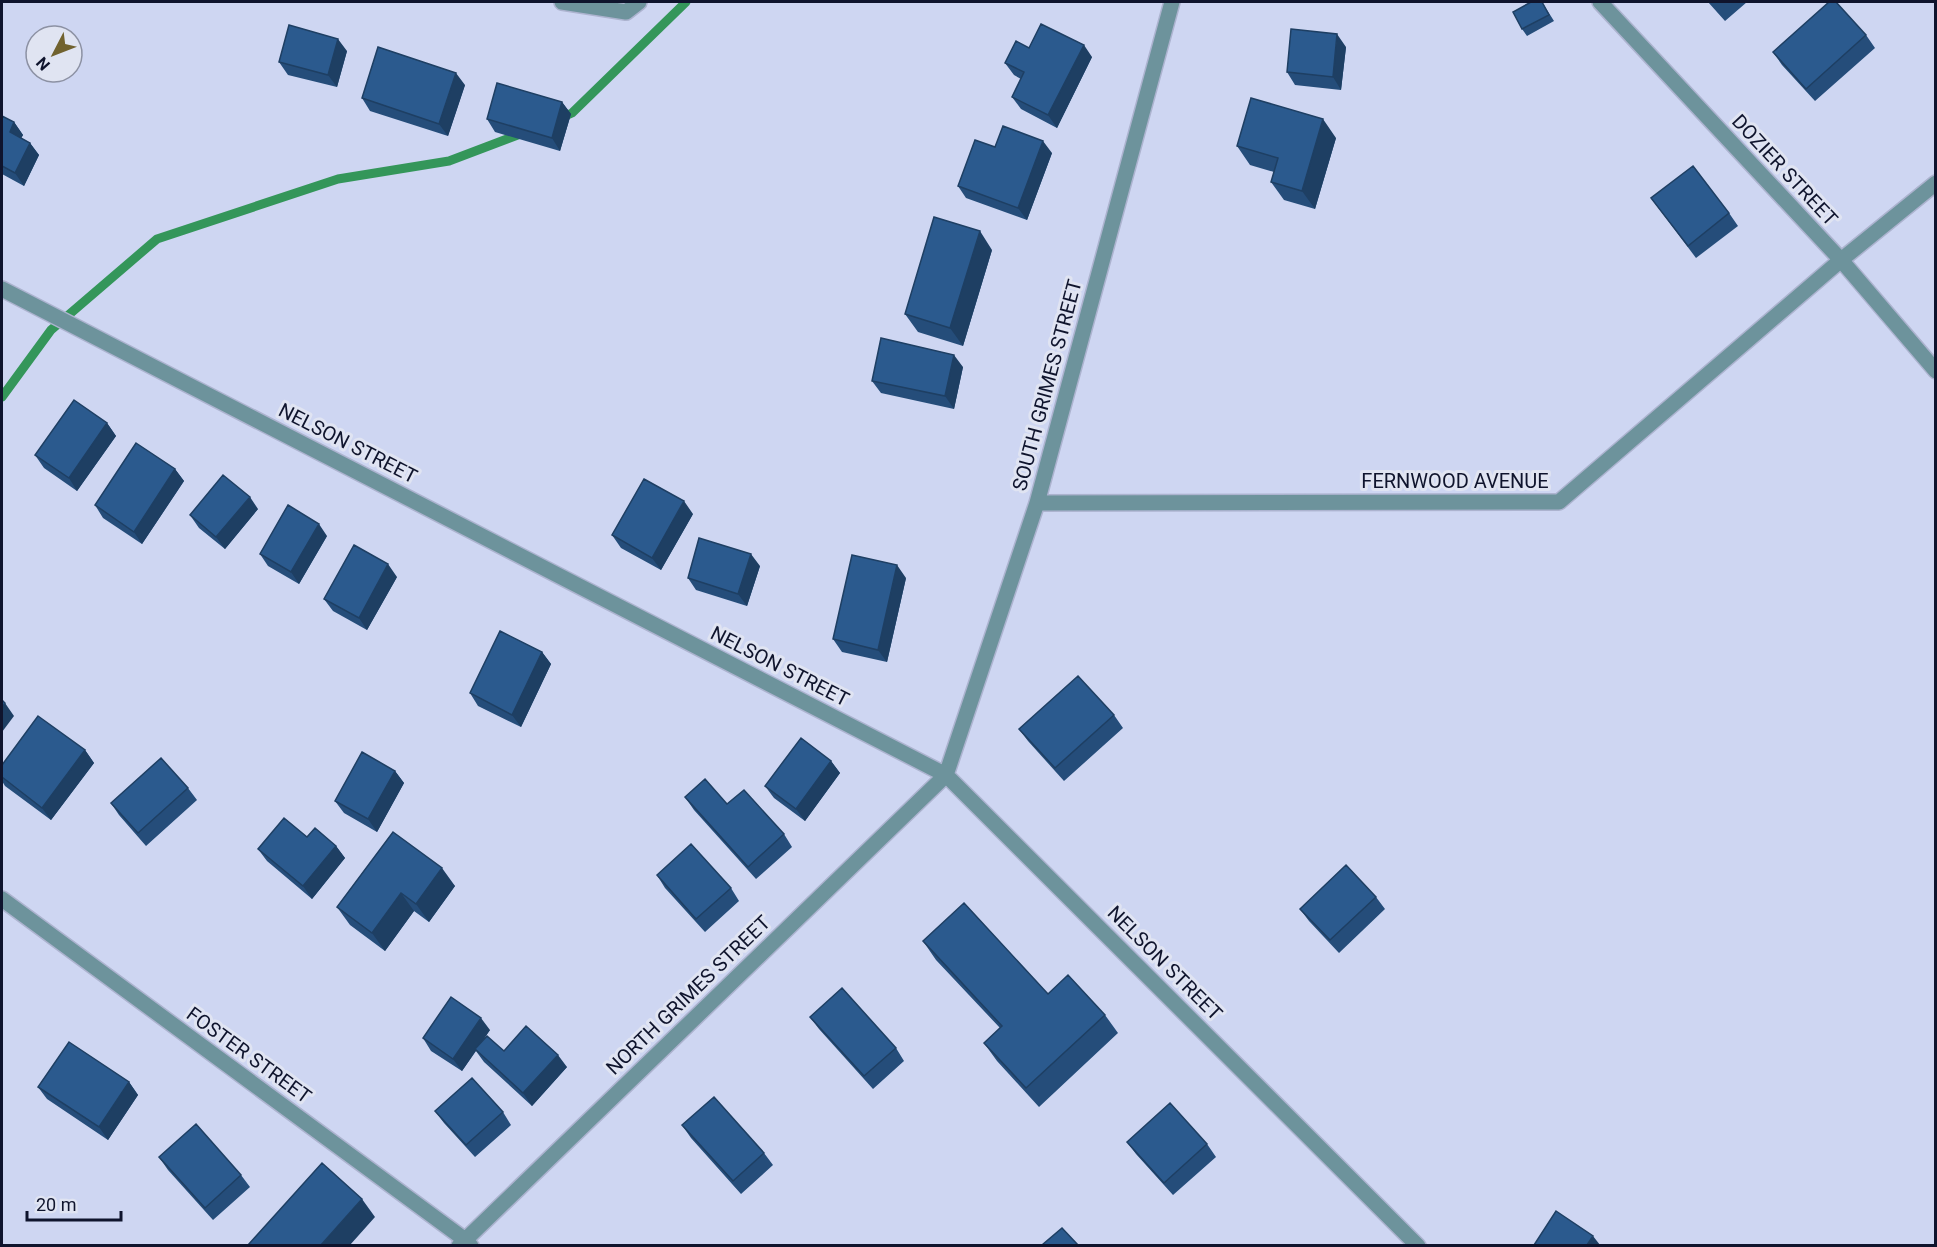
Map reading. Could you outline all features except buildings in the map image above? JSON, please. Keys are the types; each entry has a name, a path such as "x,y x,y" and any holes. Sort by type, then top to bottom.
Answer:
{"street":[{"path":"562,2 626,12 639,2"},
{"name":"SOUTH GRIMES STREET","path":"946,775 1037,503 1172,2"},
{"name":"DOZIER STREET","path":"1599,2 1840,260 1935,371"},
{"name":"FERNWOOD AVENUE","path":"1037,503 1559,502 1840,260 1935,183"},
{"name":"NELSON STREET","path":"2,289 946,775 1418,1245"},
{"name":"NORTH GRIMES STREET","path":"465,1243 946,775"},
{"name":"FOSTER STREET","path":"2,899 465,1243"}],"waterway":[{"path":"561,118 572,113 686,2"},
{"path":"2,397 51,330 157,239 338,179 449,161 523,133"}]}
